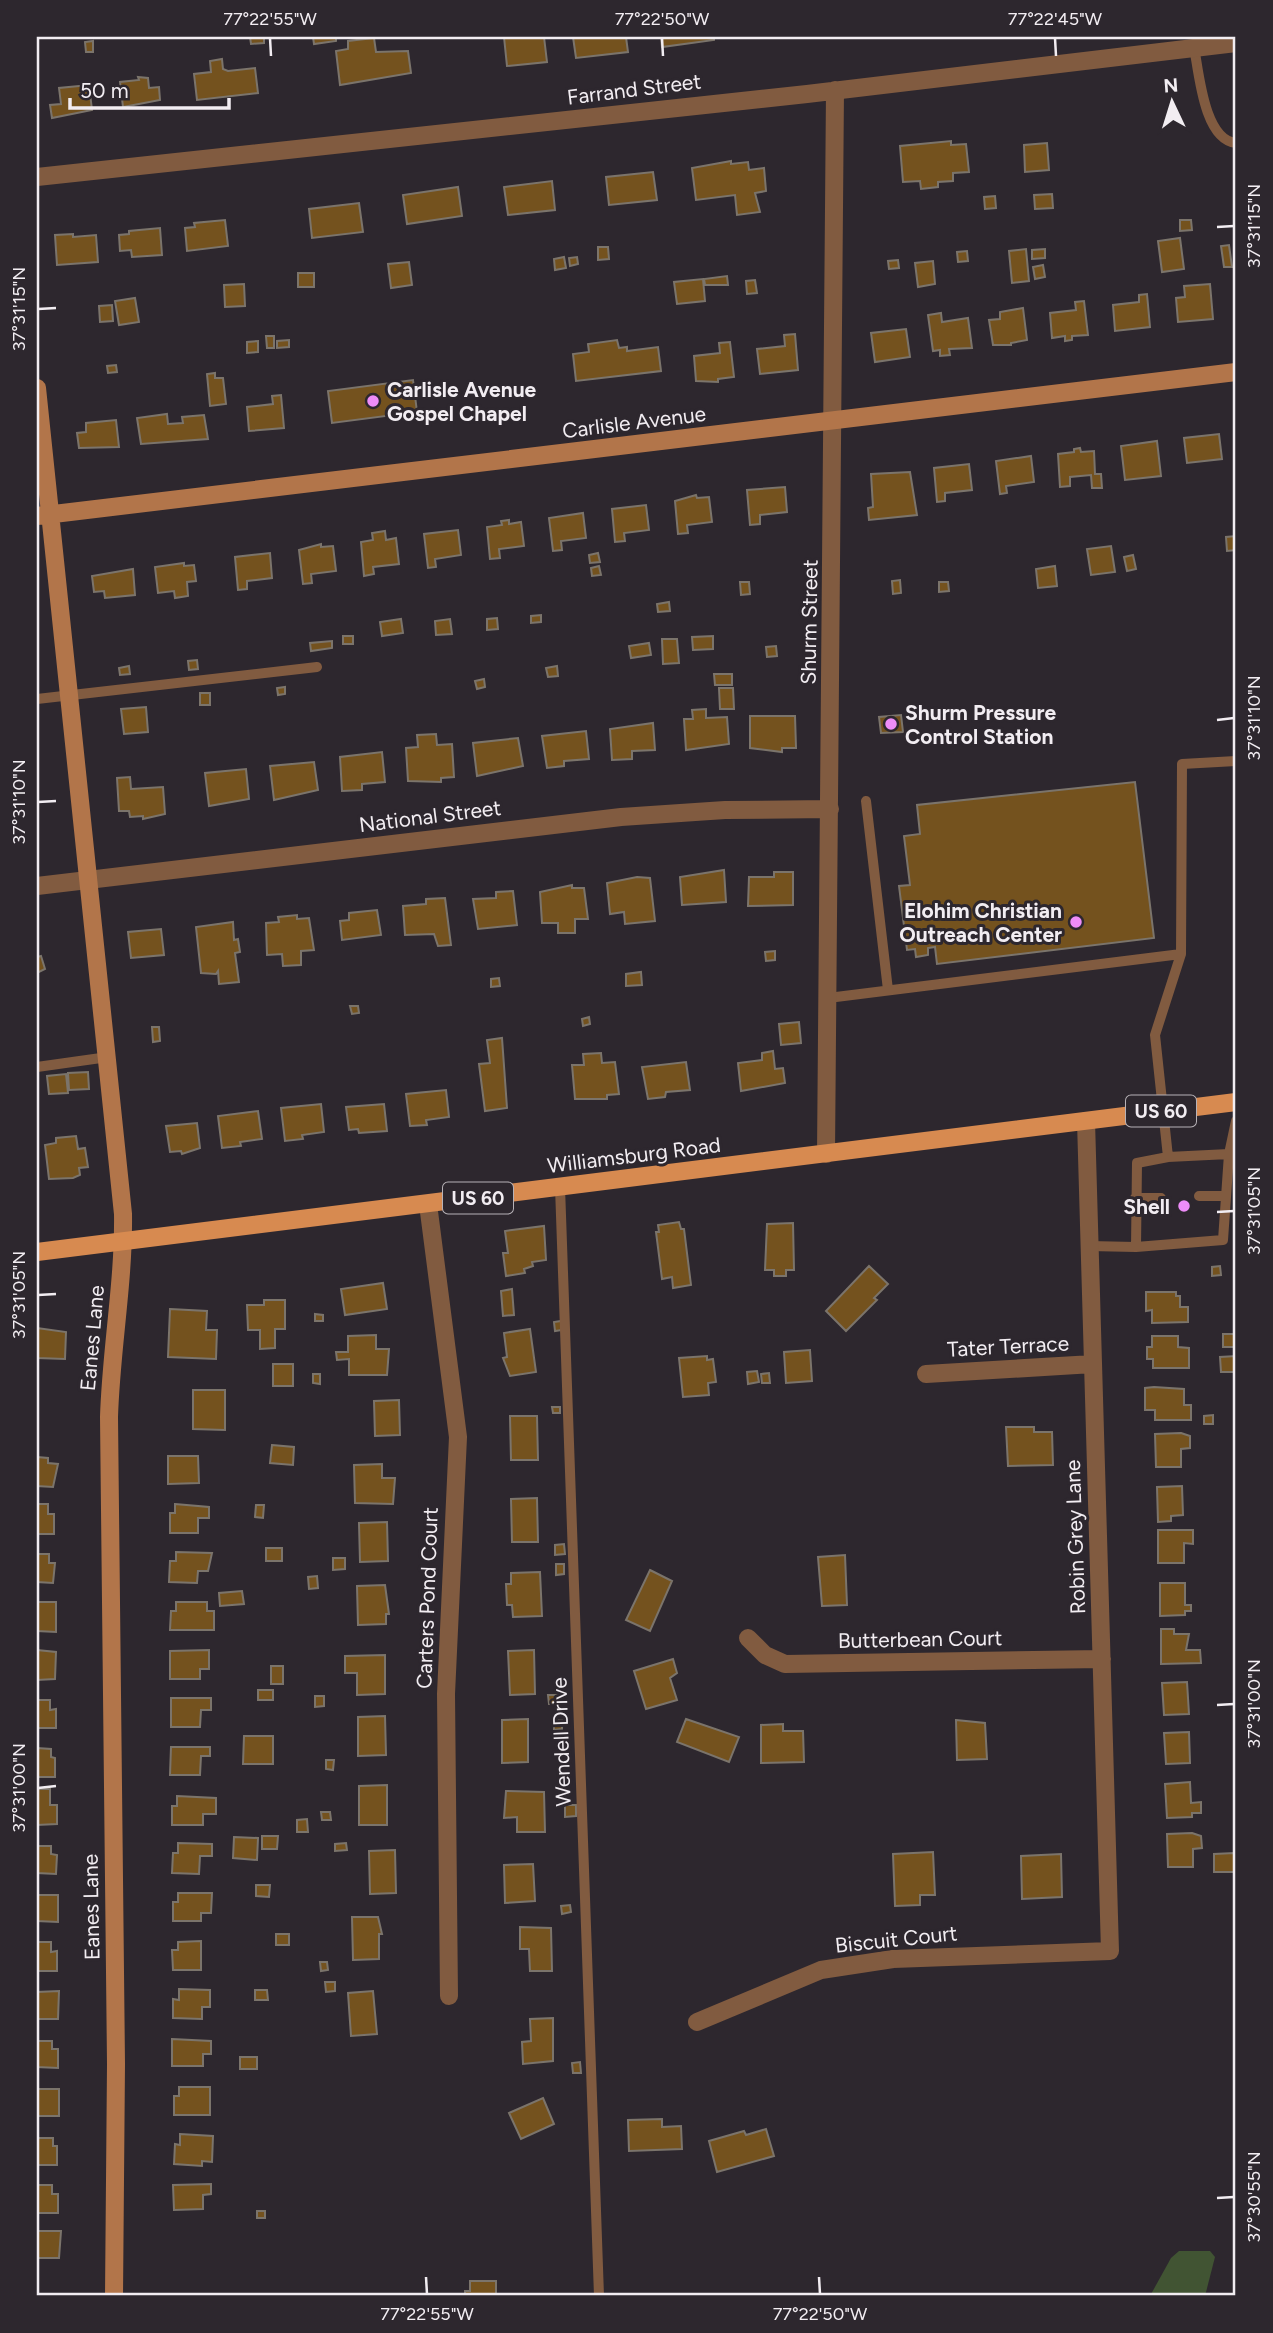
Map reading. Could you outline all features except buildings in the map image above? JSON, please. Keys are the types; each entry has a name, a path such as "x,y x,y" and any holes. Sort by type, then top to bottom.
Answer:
{"main road":[{"name":"Williamsburg Road","path":"37,1252 1236,1102"}],"street":[{"name":"Farrand Street","path":"37,177 248,157 1236,43"},
{"name":"Shurm Street","path":"826,1154 835,90"},
{"name":"Carlisle Avenue","path":"44,515 1236,372"},
{"name":"Eanes Lane","path":"37,388 44,515 70,695 90,879 123,1242 111,1356 109,1417 116,2051 114,2296"},
{"name":"National Street","path":"37,886 621,817 725,810 830,809"},
{"name":"Robin Grey Lane","path":"1086,1121 1110,1951"},
{"name":"Carters Pond Court","path":"428,1204 458,1437 446,1694 449,1996"},
{"name":"Tater Terrace","path":"926,1374 1093,1364"},
{"name":"Butterbean Court","path":"748,1638 765,1655 785,1664 1102,1659"},
{"name":"Biscuit Court","path":"697,2022 821,1970 893,1959 1110,1951"}],"lane":[{"path":"1194,47 1206,108 1215,131 1230,142 1236,143"},
{"path":"37,699 317,667"},
{"path":"1168,1157 1156,1035 1181,954 1182,764 1236,761"},
{"path":"866,801 888,990"},
{"path":"828,998 1181,954"},
{"path":"37,1067 108,1057"},
{"path":"1089,1246 1136,1247 1223,1240 1229,1154 1236,1121"},
{"path":"1136,1247 1137,1163 1168,1157 1229,1154"},
{"name":"Wendell Drive","path":"560,1187 599,2296"},
{"path":"1199,1196 1226,1196"},
{"path":"1135,1198 1161,1198"}],"green space":[{"path":"1179,2251 1210,2251 1215,2257 1205,2296 1150,2296 1171,2258"}],"place":[{"name":"Carlisle Avenue Gospel Chapel","path":"373,401"},
{"name":"Shurm Pressure Control Station","path":"891,724"},
{"name":"Elohim Christian Outreach Center","path":"1076,922"},
{"name":"Shell","path":"1184,1206"}]}
